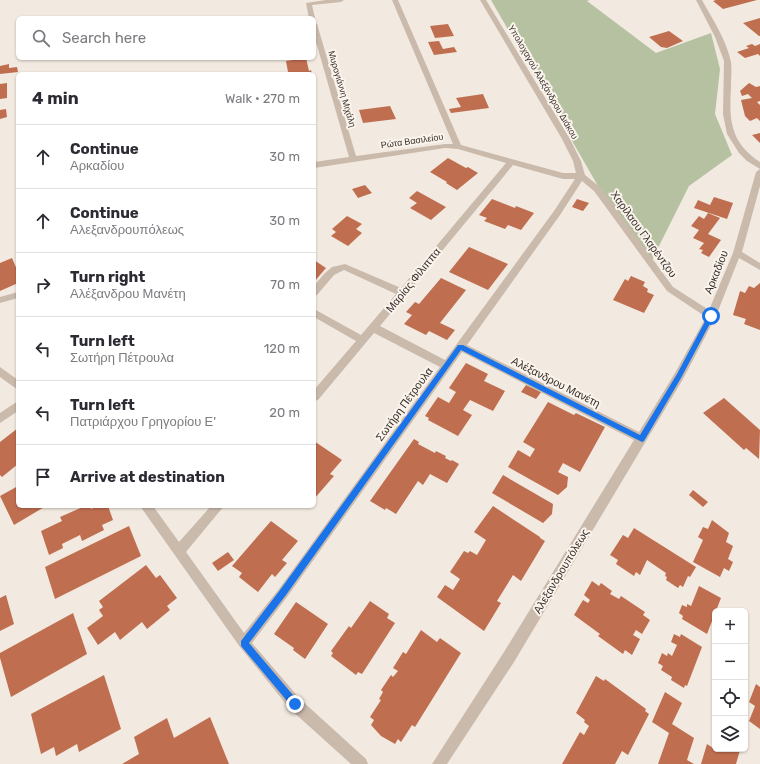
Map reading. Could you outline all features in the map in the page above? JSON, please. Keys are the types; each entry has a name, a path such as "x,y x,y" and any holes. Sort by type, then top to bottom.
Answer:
{"street":[{"path":"311,16 308,4 341,0"},
{"path":"395,0 458,147"},
{"name":"Υπολοχαγού Αλεξάνδρου Διάκου","path":"483,0 516,52 572,150 580,168 581,176"},
{"path":"699,0 723,45 727,62 725,109 728,130 737,148 746,157 760,166"},
{"name":"Μυρογιάννη Μιχάλη","path":"316,31 353,159"},
{"name":"Ρώτα Βασιλείου","path":"316,165 445,146 458,147 563,176 581,176"},
{"name":"Μαρίας Φίλιππα","path":"316,395 374,328 401,292 510,162"},
{"name":"Αρκαδίου","path":"679,376 711,316 737,253 760,172"},
{"name":"Χαρίλαου Γλαρέντζου","path":"581,176 596,189 670,289 711,316"},
{"name":"Σωτήρη Πέτρουλα","path":"244,643 283,593 557,213 581,176"},
{"path":"737,253 760,267"},
{"path":"316,291 335,268 345,267 401,292"},
{"path":"0,300 16,296"},
{"path":"316,314 363,341"},
{"path":"374,328 446,365"},
{"name":"Αλέξανδρου Μανέτη","path":"460,346 642,439"},
{"path":"0,371 16,384"},
{"name":"Αλεξανδρουπόλεως","path":"439,764 509,657 679,376"},
{"path":"0,418 16,406"},
{"path":"147,508 244,643 295,704 361,764"},
{"path":"179,551 216,508"}],"green space":[{"path":"491,0 590,0 587,1 656,53 711,33 720,69 715,114 732,155 689,186 652,260 598,186"}],"building":[{"path":"757,0 723,9 713,1"},
{"path":"760,18 760,36 759,36 743,23"},
{"path":"448,24 454,36 435,38 430,26"},
{"path":"669,31 683,41 667,48 661,47 649,37"},
{"path":"439,41 443,49 454,47 457,52 434,55 428,42"},
{"path":"752,44 755,46 760,44 760,56 758,54 745,58 737,52 749,48 746,46"},
{"path":"306,60 309,71 311,70 312,72 288,72 286,61"},
{"path":"9,64 9,68 17,67 18,72 0,74 0,66"},
{"path":"7,83 7,98 0,99 0,84"},
{"path":"749,83 756,87 760,86 760,101 757,102 760,105 760,121 757,118 750,121 745,116 741,100 752,98 748,94 742,96 740,91"},
{"path":"483,94 489,108 451,113 449,109 461,107 456,98"},
{"path":"390,106 396,119 363,123 359,110"},
{"path":"6,109 7,117 0,119 0,110"},
{"path":"760,133 760,143 752,135"},
{"path":"448,158 478,173 457,190 430,172"},
{"path":"365,185 372,193 358,198 352,189"},
{"path":"417,191 446,207 431,220 410,208 417,203 409,198"},
{"path":"714,197 733,203 727,219 694,208 698,200 710,205"},
{"path":"492,199 515,208 516,206 534,213 521,230 508,225 505,229 484,221 487,218 479,215"},
{"path":"577,199 589,203 583,211 572,207"},
{"path":"708,213 720,218 708,234 721,240 709,257 701,253 703,250 699,249 704,243 693,238 699,230 691,226 699,216 704,219"},
{"path":"347,216 362,224 356,229 362,233 348,246 331,236 336,232 332,229"},
{"path":"469,247 508,264 488,290 449,272"},
{"path":"12,258 16,267 16,284 0,291 0,263"},
{"path":"316,261 326,268 316,280"},
{"path":"631,276 645,282 643,286 648,289 647,292 654,295 644,313 613,300 625,279 628,281"},
{"path":"441,278 466,290 440,323 455,330 447,340 429,331 426,335 404,324 412,315 406,312 415,302 419,304"},
{"path":"760,283 760,330 744,324 746,319 733,315 740,291 745,293 749,286 754,288"},
{"path":"466,363 488,374 484,381 505,391 493,411 470,400 463,410 472,415 458,436 428,420 429,418 425,416 438,397 449,403 456,392 449,388"},
{"path":"526,385 541,392 536,399 521,392"},
{"path":"724,398 760,430 759,459 746,448 744,450 703,413"},
{"path":"548,402 574,415 576,413 605,427 580,472 563,463 558,472 568,477 567,487 558,495 508,467 518,450 530,457 535,449 523,442"},
{"path":"16,430 16,466 2,477 0,475 0,442"},
{"path":"414,439 419,442 418,444 435,453 436,451 446,456 445,458 459,464 447,483 430,474 423,485 418,481 396,514 386,508 385,510 370,501"},
{"path":"316,442 342,460 330,474 334,476 316,497"},
{"path":"503,475 553,504 552,514 543,523 492,493"},
{"path":"16,487 16,508 43,508 14,525 0,496"},
{"path":"693,490 708,502 703,507 689,495"},
{"path":"493,506 545,541 521,581 513,575 497,601 501,603 484,631 437,597 445,585 453,590 460,579 450,572 464,551 468,553 470,551 477,555 486,540 474,532"},
{"path":"80,508 109,508 113,520 102,525 104,530 82,541 80,535 62,544 63,548 49,555 41,531 62,521 60,517"},
{"path":"712,520 729,533 726,542 733,546 728,559 733,562 729,571 724,568 720,577 693,562 703,540 698,537 703,527 708,529"},
{"path":"271,521 298,541 282,560 287,563 275,577 272,574 258,592 239,577 242,573 232,566"},
{"path":"129,526 141,556 55,599 45,567"},
{"path":"634,528 696,567 690,577 688,576 683,587 680,585 678,588 666,580 666,573 647,560 640,575 636,572 634,576 616,564 618,560 610,555 623,535 628,538"},
{"path":"228,552 234,560 218,571 212,563"},
{"path":"146,565 156,578 160,575 177,598 167,606 170,610 147,629 142,622 120,640 115,632 98,645 87,628 103,616 99,610 103,607 99,601"},
{"path":"592,581 599,586 601,583 612,591 610,594 619,599 621,596 645,612 643,615 650,620 642,634 636,630 633,635 640,639 632,655 625,650 623,654 598,636 600,634 574,615 583,600 588,603 590,600 584,595"},
{"path":"699,586 721,598 717,608 712,608 712,621 707,634 682,619 683,616 679,613 682,605 687,607 687,604 691,606"},
{"path":"6,595 14,624 0,631 0,598"},
{"path":"370,601 389,614 387,618 395,623 362,674 358,672 356,675 331,656 333,653 331,651 349,626 351,628"},
{"path":"296,602 328,624 305,659 293,650 294,648 274,634"},
{"path":"73,613 87,654 11,697 0,658 0,653"},
{"path":"421,630 437,642 440,638 461,653 415,727 412,725 401,742 398,739 395,744 381,736 371,725 374,720 370,717 381,700 379,699 383,692 381,690 391,675 393,677 398,671 393,668 403,652 406,654"},
{"path":"674,634 680,637 681,634 702,647 687,686 685,685 684,688 671,680 672,677 661,670 663,666 658,663 662,653 667,656 668,653 672,656 677,645 671,642"},
{"path":"104,675 121,729 79,752 77,744 56,756 54,747 41,754 31,714"},
{"path":"596,676 604,681 605,679 646,709 645,711 649,714 628,755 622,751 615,764 562,764 580,732 584,735 589,726 584,722 585,720 576,713"},
{"path":"756,684 760,687 760,729 749,721 755,706 749,702"},
{"path":"665,692 682,703 672,724 694,738 687,760 694,764 658,764 669,733 652,722"},
{"path":"210,717 229,764 122,764 139,754 134,737 167,718 174,738"},
{"path":"707,744 712,747 712,752 739,752 736,764 701,764"}],"route":[{"path":"295,704 244,643 283,593 460,346 642,439 679,376 711,316"}]}
